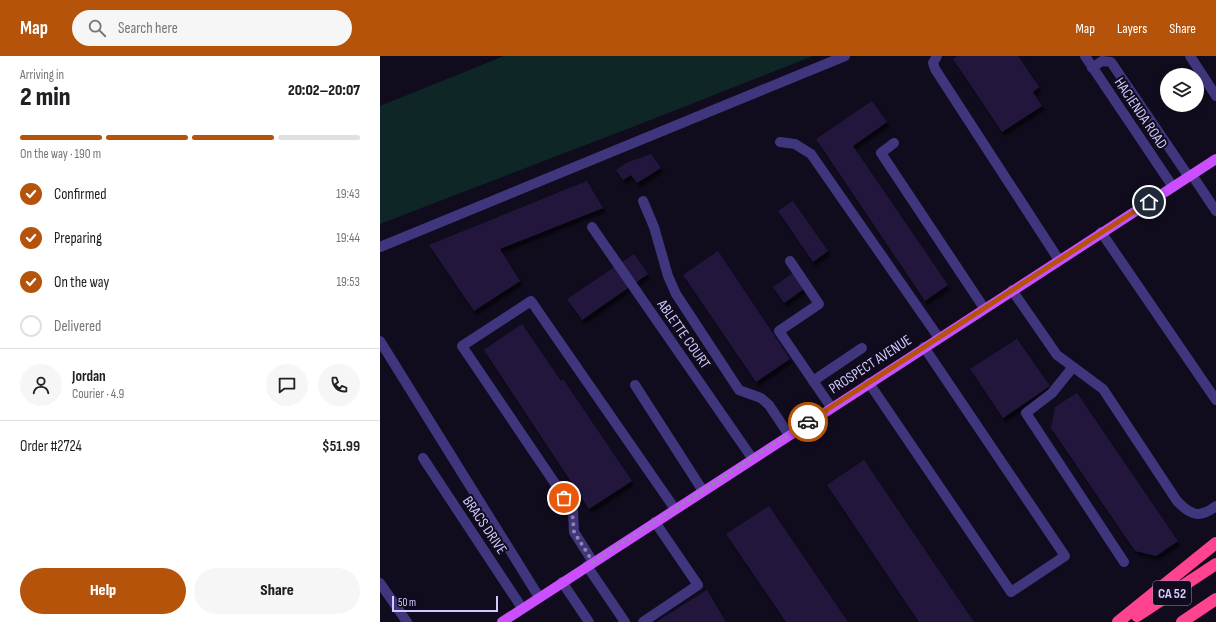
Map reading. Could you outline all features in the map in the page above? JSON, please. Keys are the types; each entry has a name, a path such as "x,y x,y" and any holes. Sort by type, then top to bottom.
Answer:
{"highway":[{"path":"1118,622 1216,542"},
{"name":"CA 52","path":"1128,622 1216,564"},
{"name":"CA 52","path":"1182,622 1216,599"}],"main road":[{"name":"PROSPECT AVENUE","path":"506,621 522,608 675,508 1216,159"}],"street":[{"path":"380,247 845,56"},
{"path":"937,56 933,63 935,69 1059,260"},
{"name":"HACIENDA ROAD","path":"1085,56 1173,187"},
{"path":"1190,56 1216,96"},
{"path":"1092,68 1102,61 1111,62 1216,211"},
{"path":"780,142 795,144 811,154 939,338"},
{"path":"894,143 880,153 984,308"},
{"path":"643,201 654,227 668,276 676,294 739,390 761,398 769,405 789,435"},
{"name":"ABLETTE COURT","path":"592,227 752,458"},
{"path":"1101,232 1216,400"},
{"path":"790,261 819,304 779,331 831,407"},
{"path":"1012,290 1057,355 1103,389 1177,501 1192,514 1210,511 1216,506"},
{"path":"625,622 590,564 574,532 572,510 462,346 531,301 675,508"},
{"path":"380,341 539,597"},
{"path":"869,383 1011,592 1064,556 924,347"},
{"path":"813,381 862,348"},
{"path":"1073,367 1052,393 1026,413 1124,562"},
{"path":"635,385 703,491"},
{"name":"BRACS DRIVE","path":"423,458 522,608"},
{"path":"643,622 698,584 655,522"},
{"path":"562,582 590,622"},
{"path":"380,583 406,622"}],"green space":[{"path":"504,56 813,56 380,224 380,106"}],"building":[{"path":"957,56 1018,56 1039,87 1033,92 1042,106 1002,132 953,59"},
{"path":"872,101 887,122 853,146 948,285 925,301 816,139"},
{"path":"651,154 661,168 637,183 631,175 623,180 616,170 626,163"},
{"path":"587,181 603,208 500,249 520,281 474,311 429,245"},
{"path":"793,201 828,251 813,262 778,211"},
{"path":"718,251 790,359 756,382 683,275"},
{"path":"634,254 648,274 582,320 567,299"},
{"path":"793,273 804,289 784,303 773,287"},
{"path":"522,324 561,381 563,379 632,481 589,509 484,350"},
{"path":"1017,339 1050,386 1003,418 970,369"},
{"path":"1077,393 1178,541 1156,556 1135,551 1051,428 1055,407"},
{"path":"864,460 974,622 919,622 827,485"},
{"path":"769,506 848,622 786,622 726,534"},
{"path":"707,590 726,622 656,622"}],"way so far":[{"path":"564,498 572,510 572,525 574,532 593,562 808,422"}],"route":[{"path":"808,422 1149,202"}]}
